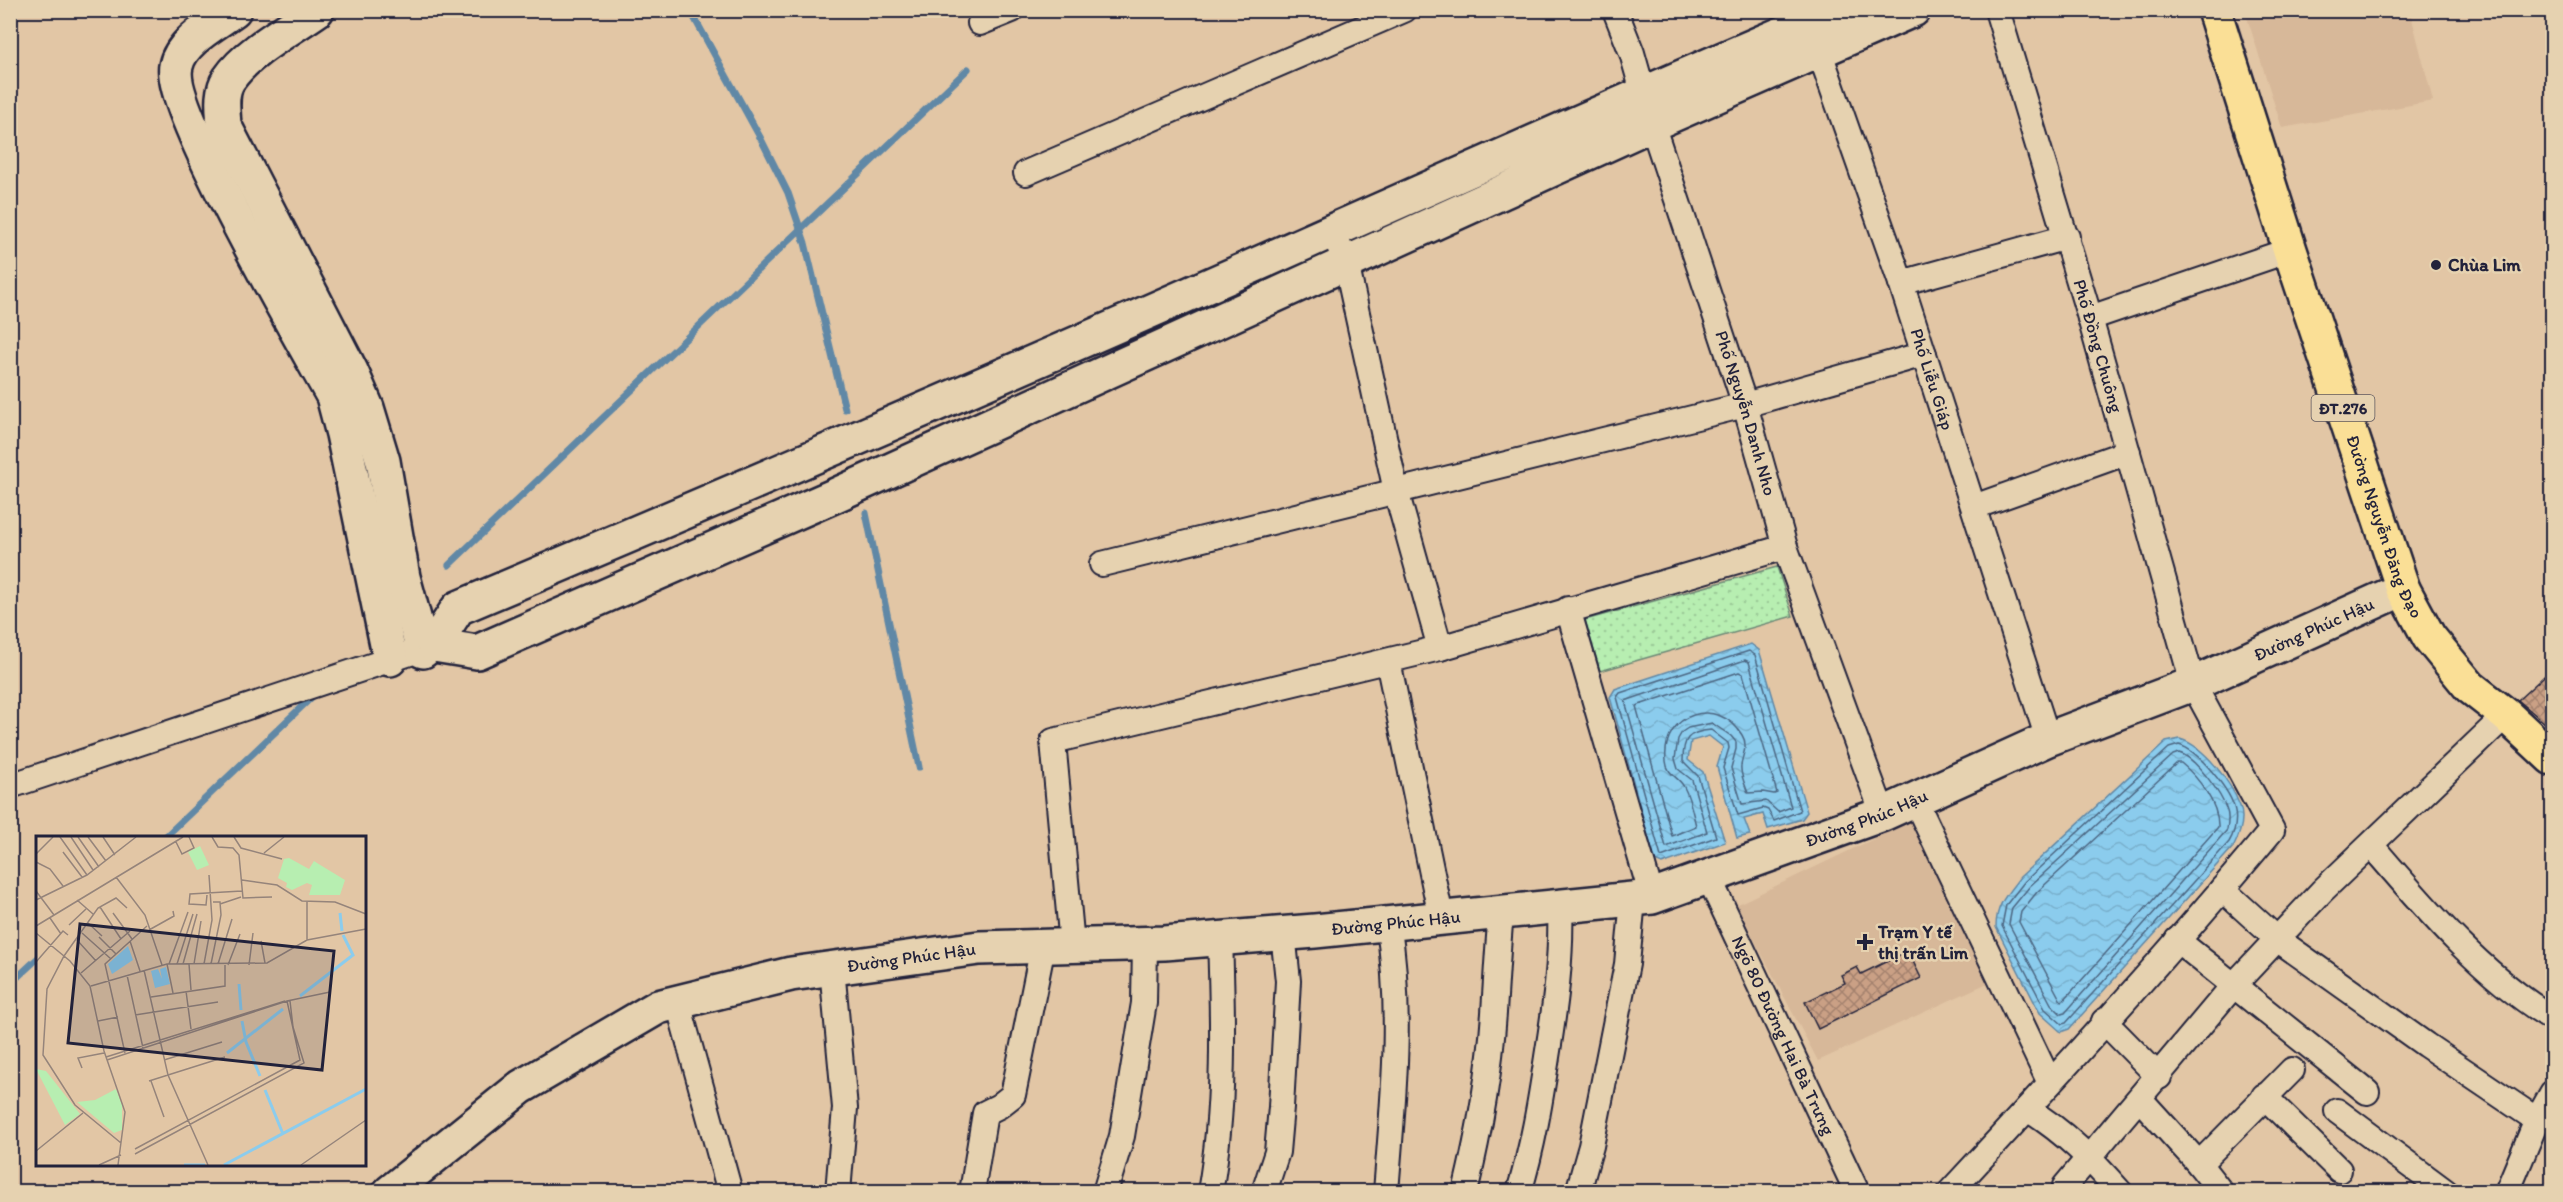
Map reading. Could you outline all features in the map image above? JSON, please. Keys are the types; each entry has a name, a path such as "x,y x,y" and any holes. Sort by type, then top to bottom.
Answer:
{"main road":[{"name":"Đường Nguyễn Đăng Đạo","path":"2214,10 2290,249 2403,589 2429,637 2470,687 2506,715 2553,758"}],"street":[{"path":"234,10 195,38 183,50 176,66 176,84 184,111 214,174 333,396 344,434 390,659"},
{"path":"317,10 247,60 228,80 223,100 224,125 351,371 367,408 383,461 403,577 428,648"},
{"path":"981,23 1012,10"},
{"path":"1026,173 1404,10"},
{"name":"Phố Nguyễn Danh Nho","path":"1615,10 1632,53 1652,124 1745,405 1785,547 1883,814"},
{"path":"428,648 458,608 767,478 1643,92 1821,28 1913,10"},
{"name":"Phố Đồng Chuông","path":"1997,10 2067,237 2193,684 2272,830 2222,889"},
{"path":"10,786 428,648 477,651 825,500 1652,124 1821,28"},
{"name":"Phố Liễu Giáp","path":"1821,28 2048,739"},
{"path":"176,66 227,86"},
{"path":"1332,231 1346,263 1396,491 1440,648"},
{"path":"1901,283 2067,237"},
{"path":"2090,318 2290,249"},
{"path":"1065,348 1080,384"},
{"path":"1102,564 1745,405 1924,354"},
{"path":"1974,507 2128,452"},
{"path":"972,1191 985,1113 1013,1095 1057,946 1053,741 1440,648 1785,547"},
{"name":"Đường Phúc Hậu","path":"390,1191 520,1088 658,1007 791,974 979,948 1145,944 1220,939 1643,898 1709,878 1883,814 2048,739 2193,684 2403,589"},
{"path":"1568,609 1643,898 1627,964 1591,1146 1578,1191"},
{"path":"1388,660 1441,917"},
{"path":"2065,1186 2159,1077 2233,986 2277,939 2322,891 2506,715"},
{"path":"1915,800 2050,1083"},
{"path":"2371,845 2403,883 2498,980 2553,1018"},
{"name":"Ngõ 80 Đường Hai Bà Trưng","path":"1709,878 1857,1191"},
{"path":"1950,1191 2027,1109 2222,889 2277,939 2426,1045 2537,1120"},
{"path":"1519,1191 1533,1147 1554,1014 1561,936 1560,906"},
{"path":"1465,1191 1487,1072 1494,1014 1501,912"},
{"path":"1386,1191 1397,1018 1394,959 1388,923"},
{"path":"1264,1191 1277,1152 1281,1107 1288,981 1284,933"},
{"path":"1210,1191 1221,1101 1220,939"},
{"path":"2177,940 2367,1092"},
{"path":"1104,1191 1122,1136 1144,1003 1145,944"},
{"path":"832,968 845,1108 838,1191"},
{"path":"678,1003 730,1191"},
{"path":"2104,1021 2159,1077"},
{"path":"2199,1164 2292,1070"},
{"path":"2507,1191 2537,1120 2553,1093"},
{"path":"2264,1096 2339,1170"},
{"path":"2140,1099 2221,1191"},
{"path":"2027,1109 2048,1121 2089,1157 2120,1191"},
{"path":"2337,1111 2446,1191"}],"shaded area":[{"path":"2245,11 2410,11 2433,101 2282,128"},
{"name":"Trạm Y tế thị trấn Lim","path":"1915,819 1994,980 1818,1061 1736,905"}],"green space":[{"path":"1777,567 1793,616 1600,671 1585,620"}],"water":[{"path":"1751,644 1759,650 1807,812 1802,819 1768,829 1763,814 1744,819 1750,835 1737,838 1717,767 1723,747 1709,736 1691,741 1688,760 1703,772 1725,842 1662,864 1655,861 1610,697 1615,689"},
{"path":"2180,739 2207,757 2230,786 2241,811 2242,821 2238,837 2234,846 2069,1029 2061,1032 2040,1013 1996,927 2000,906 2020,877 2166,742"}],"building":[{"path":"2553,668 2553,730 2518,700"},
{"path":"1908,951 1921,978 1818,1029 1805,1002 1845,983 1841,975 1857,967 1861,974"}],"waterway":[{"path":"690,10 788,193 805,243 845,409"},
{"path":"449,565 968,69"},
{"path":"866,513 919,767"},
{"path":"166,836 316,693"},
{"path":"10,984 36,960"}],"place":[{"name":"Chùa Lim","path":"2436,265"},
{"name":"Trạm Y tế thị trấn Lim","path":"1865,942"}]}
